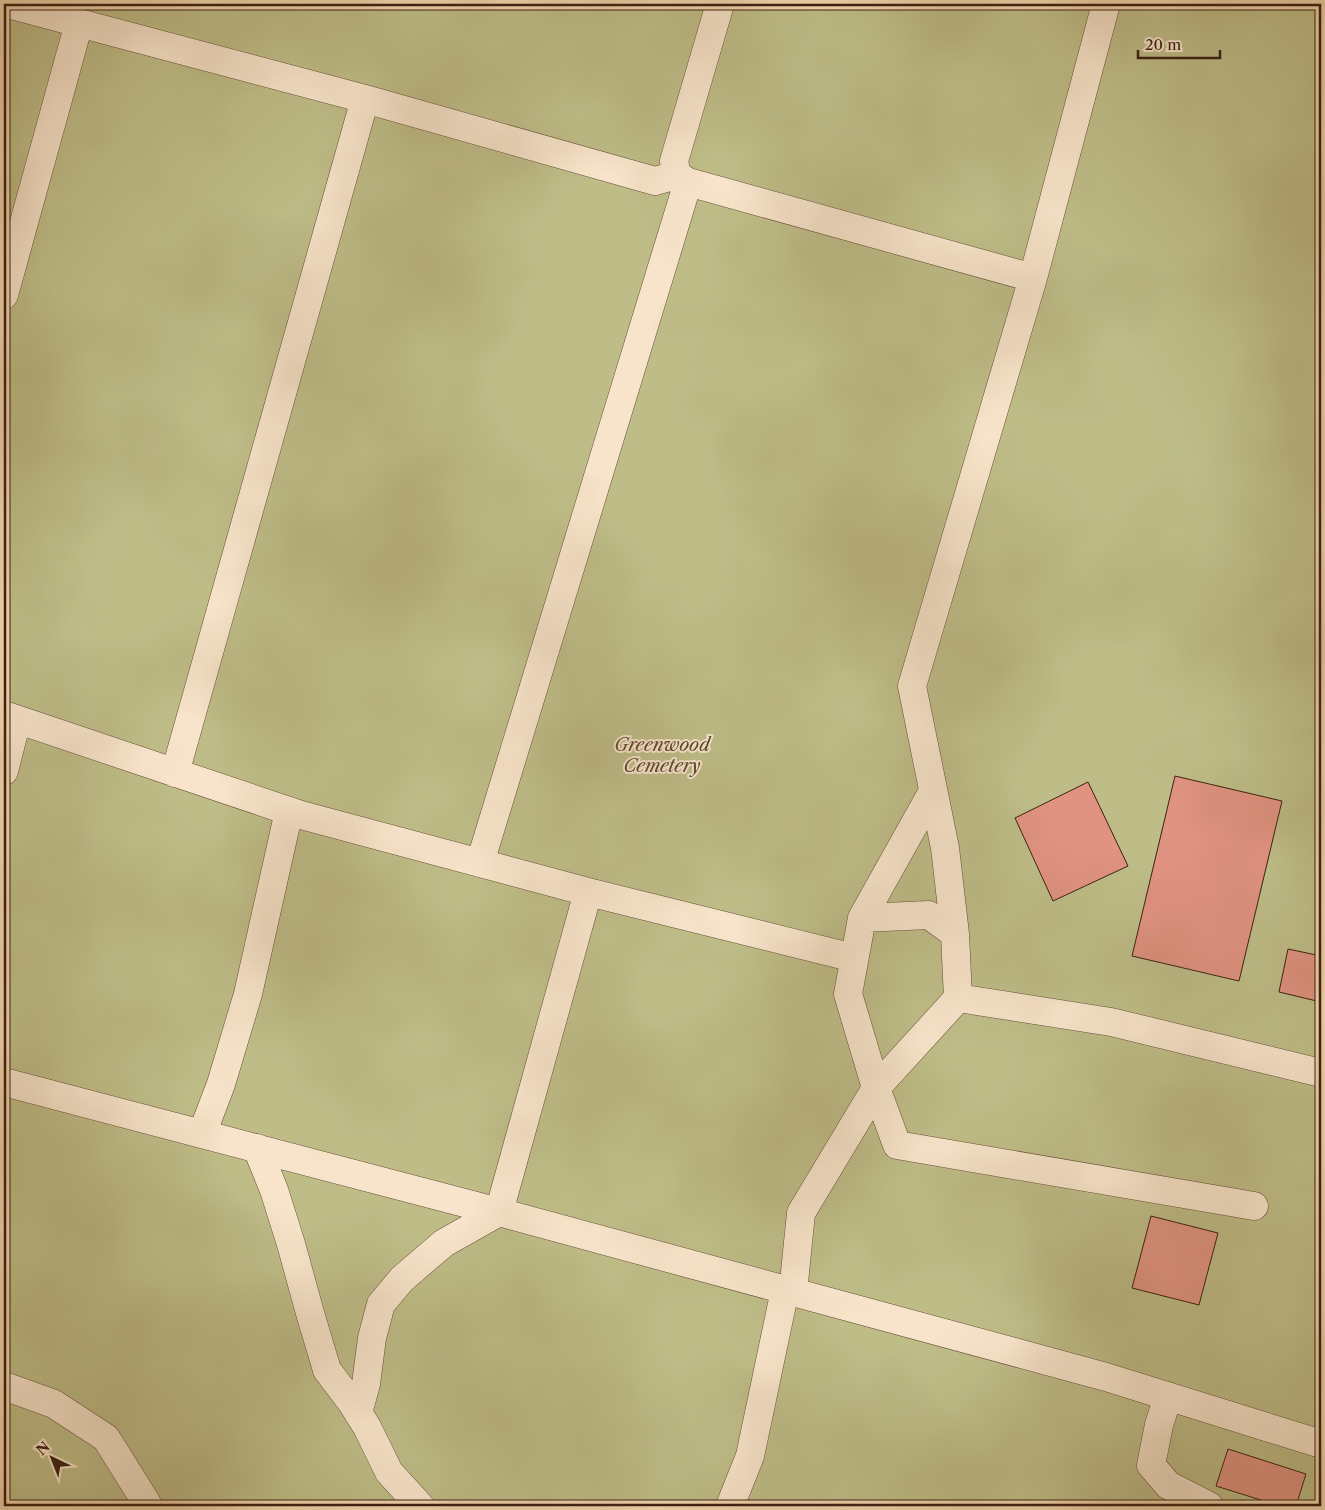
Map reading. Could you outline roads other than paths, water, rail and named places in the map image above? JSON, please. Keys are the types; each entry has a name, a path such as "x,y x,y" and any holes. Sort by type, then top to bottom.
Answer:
{"lane":[{"path":"8,4 77,13 365,99 655,181 682,178 1033,278"},
{"path":"480,863 682,178 674,161 720,4"},
{"path":"730,1506 750,1456 789,1291 801,1213 876,1088 958,998 955,934 945,848 912,686 1033,278 1106,4"},
{"path":"4,295 77,13"},
{"path":"175,773 365,99"},
{"path":"4,770 11,718 289,811 588,892 854,958"},
{"path":"933,792 862,918 848,994 876,1088 897,1144 1254,1206"},
{"path":"202,1134 221,1084 248,994 289,811"},
{"path":"358,1413 366,1384 372,1338 381,1304 402,1279 444,1243 499,1212 588,892"},
{"path":"862,918 929,914 955,934"},
{"path":"958,998 1111,1022 1321,1073"},
{"path":"4,1082 499,1212 1106,1376 1321,1444"},
{"path":"258,1148 291,1244 327,1370 358,1413 389,1472 420,1506"},
{"path":"4,1386 54,1404 106,1438 148,1506"},
{"path":"1168,1396 1158,1426 1151,1466 1168,1486 1209,1506"}],"park label":[{"name":"Greenwood Cemetery","path":"662,755"}]}
